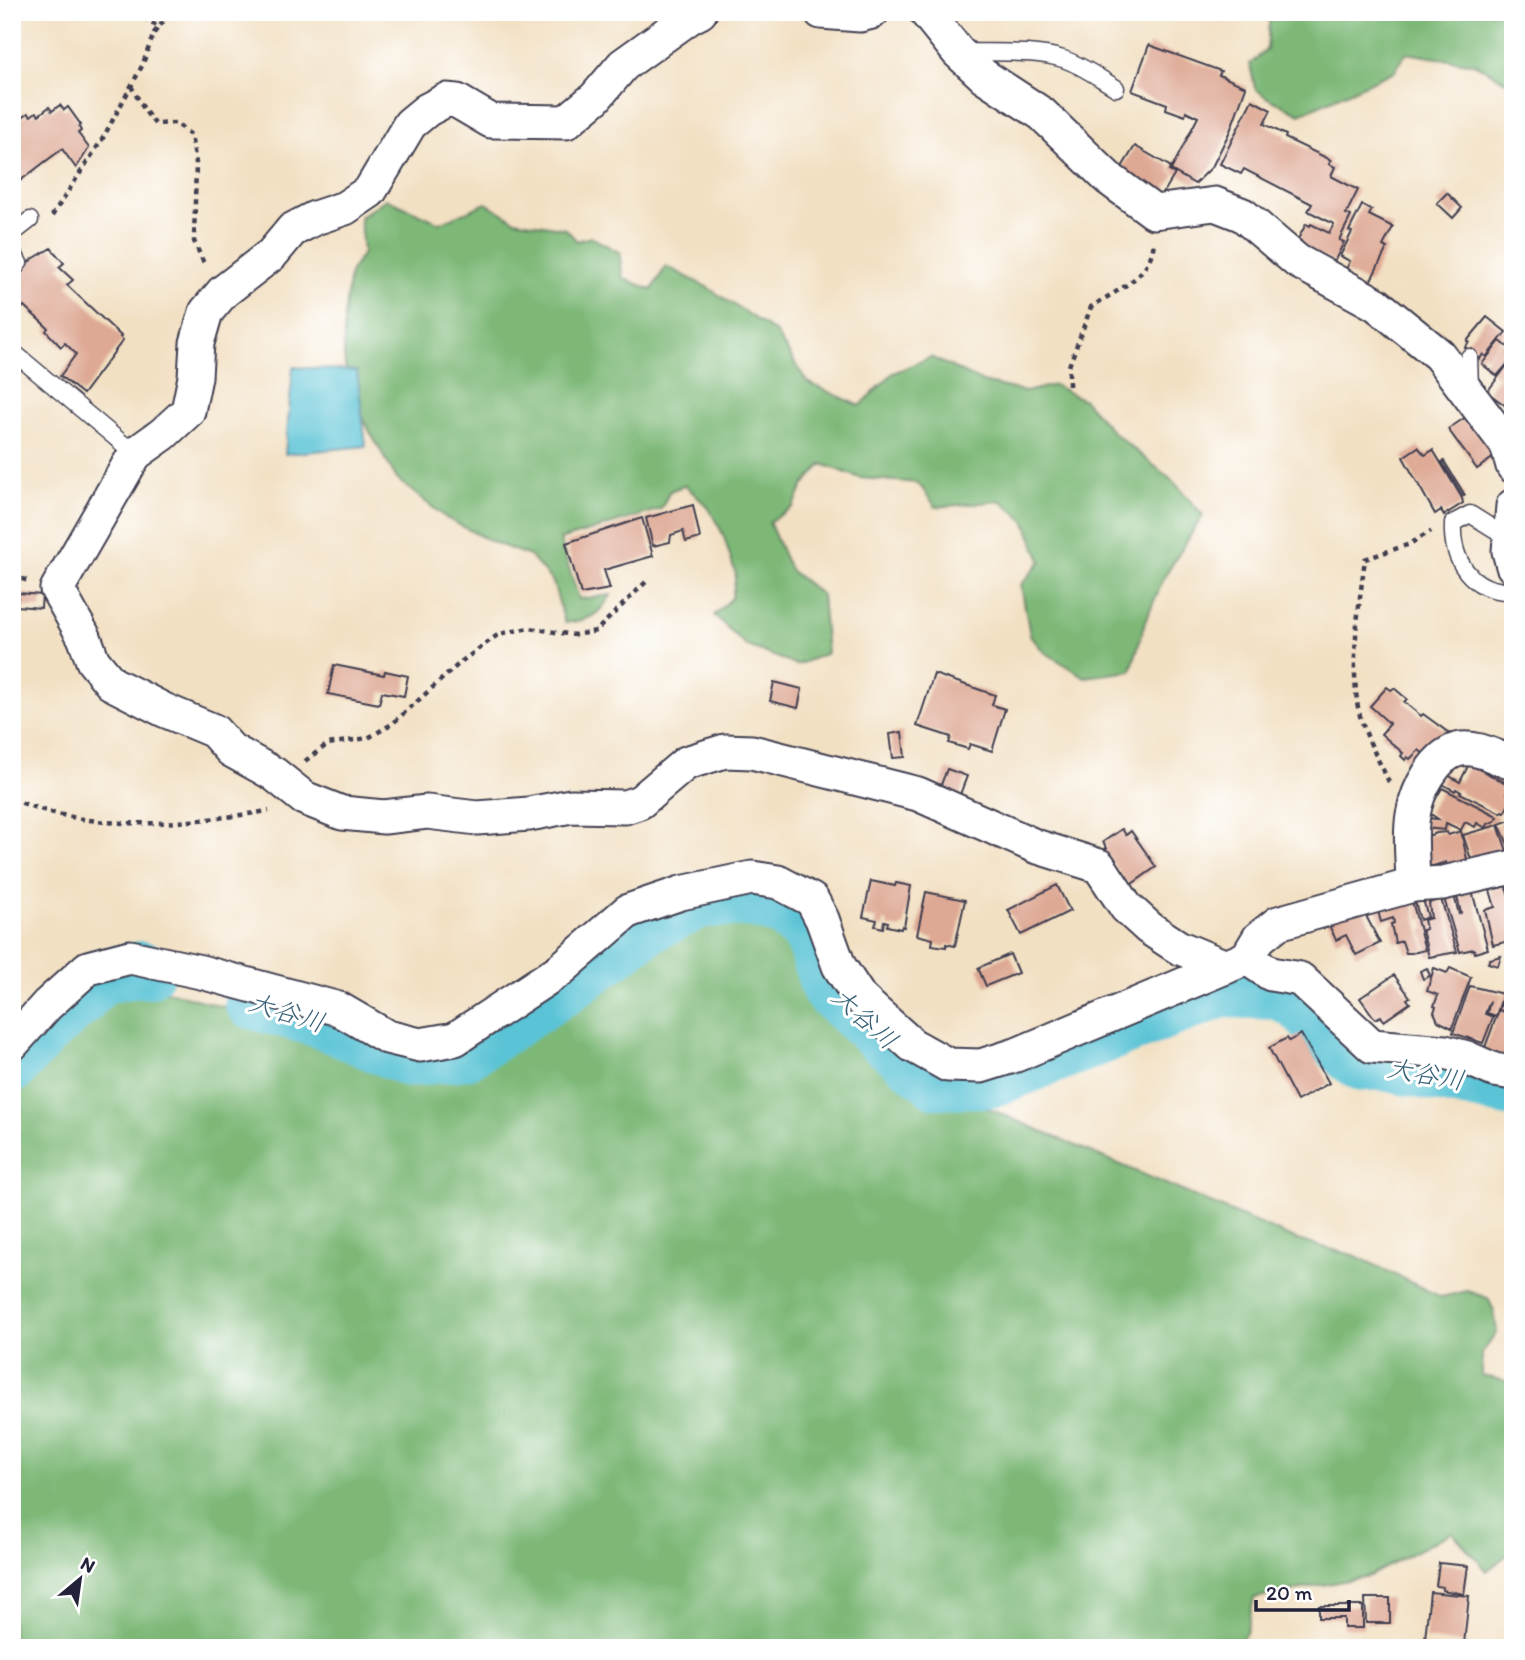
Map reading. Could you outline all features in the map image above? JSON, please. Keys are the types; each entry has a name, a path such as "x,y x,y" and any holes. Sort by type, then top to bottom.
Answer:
{"street":[{"path":"700,12 623,65 595,97 566,122 491,121 457,101 446,100 427,110 410,124 370,191 345,208 292,230 272,254 223,292 206,312 197,343 195,377 188,411 163,434 135,454 57,589 84,637 93,662 111,683 214,731 231,750 274,774 304,798 342,813 384,817 427,812 477,818 529,814 571,806 625,807 640,802 686,763 725,751 752,752 918,794 1035,846 1099,866 1126,907 1149,928 1178,947 1271,974 1300,979 1372,1046 1445,1052 1468,1058 1494,1070 1513,1073"},
{"path":"821,12 864,13"},
{"path":"926,12 958,52 984,76 1042,114 1108,178 1154,212 1215,204 1243,215 1297,261 1376,304 1409,329 1439,355 1507,445 1513,466"},
{"path":"1511,553 1513,506"},
{"path":"1413,885 1413,814 1424,783 1436,762 1460,749 1483,751 1513,763"},
{"path":"12,1044 47,1005 88,968 130,957 201,972 339,1009 387,1037 420,1045 455,1039 560,970 628,911 681,892 752,878 778,882 812,900 839,966 860,998 912,1045 948,1065 981,1066 1016,1055 1236,963 1259,938 1278,923 1413,885 1443,883 1513,867"}],"lane":[{"path":"958,52 1025,54 1062,59 1116,88"},
{"path":"12,234 30,220"},
{"path":"12,250 19,263 12,271"},
{"path":"12,351 135,454"},
{"path":"1469,357 1469,395"},
{"path":"1511,553 1470,514 1453,523 1452,543 1464,568 1480,585 1499,592 1513,591"}],"path":[{"path":"135,12 159,27"},
{"path":"51,217 103,138 142,66 154,33 171,12"},
{"path":"131,85 155,124 176,124 191,135 196,163 194,241 208,273 223,292"},
{"path":"1069,386 1069,366 1091,307 1128,287 1143,271 1154,245 1154,212"},
{"path":"1413,814 1391,786 1357,702 1355,634 1365,559 1410,544 1442,524 1453,523"},
{"path":"12,799 95,822 146,824 212,819 274,810 295,791 304,762 328,744 368,738 392,724 461,661 499,634 529,628 575,635 596,631 647,580"}],"green space":[{"path":"1270,12 1513,12 1513,85 1475,64 1406,53 1395,71 1300,114 1266,97 1255,88 1250,64 1267,49"},
{"path":"386,199 440,223 486,203 515,220 566,229 577,241 591,237 619,252 623,278 652,290 666,266 707,287 776,333 807,382 860,406 893,373 931,357 983,382 1026,392 1054,385 1084,400 1114,433 1174,482 1203,515 1165,576 1146,619 1131,671 1085,677 1043,651 1030,635 1021,585 1041,561 1025,521 1002,501 936,507 918,483 860,478 822,464 804,485 793,507 769,522 790,570 822,595 827,653 797,665 745,645 714,615 732,598 736,575 723,534 708,507 685,485 670,491 661,509 560,540 579,599 611,595 592,616 565,623 553,582 530,556 490,541 446,518 397,479 347,385 344,317 350,273 363,253 360,217"},
{"path":"736,911 781,921 825,999 903,1072 1297,1240 1356,1256 1441,1297 1467,1291 1488,1298 1494,1311 1497,1332 1482,1353 1482,1376 1513,1382 1513,1550 1487,1571 1452,1532 1369,1576 1254,1598 1246,1633 1235,1648 12,1648 12,1089 91,1001 132,985 178,994 301,1029 381,1063 435,1072 533,1028 635,953 697,919"}],"water":[{"path":"293,367 357,371 366,446 285,454"}],"building":[{"path":"1149,45 1221,71 1219,75 1246,87 1230,131 1212,167 1195,184 1171,170 1198,117 1186,111 1185,116 1166,109 1167,104 1132,91"},
{"path":"1252,100 1271,110 1264,124 1286,135 1285,138 1331,160 1329,164 1335,167 1331,176 1358,190 1346,214 1351,216 1339,240 1344,242 1334,262 1300,245 1301,241 1298,239 1306,224 1329,233 1334,224 1308,211 1312,204 1244,169 1241,174 1220,164"},
{"path":"60,105 64,110 68,107 81,125 81,131 78,133 89,148 76,168 62,149 12,187 12,125 28,113 31,116 36,112 39,115 49,107 52,111"},
{"path":"1135,146 1171,167 1169,171 1175,174 1161,197 1119,172"},
{"path":"1447,193 1462,208 1453,218 1437,203"},
{"path":"1362,205 1372,210 1369,215 1393,227 1383,246 1387,248 1369,284 1345,272 1350,261 1340,256"},
{"path":"51,248 64,263 59,267 73,280 67,285 123,340 83,394 60,376 76,354 65,343 61,347 46,331 48,328 24,306 12,318 12,280 31,260"},
{"path":"1487,317 1506,332 1486,357 1483,354 1480,359 1465,347"},
{"path":"1500,341 1513,351 1513,406 1510,409 1487,392 1511,360 1497,376 1482,364"},
{"path":"1469,415 1498,454 1477,469 1448,429"},
{"path":"1418,447 1425,455 1433,450 1462,498 1463,503 1444,515 1441,510 1435,514 1403,457"},
{"path":"1444,461 1465,495 1463,496 1442,462"},
{"path":"693,505 700,538 686,542 683,531 671,535 670,542 653,546 646,518"},
{"path":"642,518 653,556 604,570 610,589 581,594 566,543"},
{"path":"18,593 42,595 41,608 17,606"},
{"path":"334,665 384,675 385,671 408,676 404,696 382,692 379,704 328,694"},
{"path":"934,674 995,695 992,705 1005,709 992,751 970,744 968,749 949,743 951,737 917,726"},
{"path":"774,682 802,689 798,708 770,701"},
{"path":"1387,687 1391,690 1394,688 1407,699 1404,702 1421,716 1423,714 1449,733 1427,757 1419,750 1405,760 1401,756 1403,753 1381,734 1390,724 1370,706"},
{"path":"902,732 905,757 893,758 890,734"},
{"path":"1469,764 1510,785 1507,793 1512,798 1505,812 1501,813 1440,783 1444,773 1460,782"},
{"path":"947,769 967,776 959,797 939,790"},
{"path":"1442,788 1498,817 1486,828 1477,823 1475,827 1465,822 1461,830 1446,823 1445,830 1424,828 1424,818 1438,819 1428,812"},
{"path":"1513,819 1513,851 1511,851 1499,824"},
{"path":"1498,825 1507,851 1473,865 1463,835"},
{"path":"1122,829 1126,835 1131,831 1156,867 1129,886 1103,850 1107,848 1103,842"},
{"path":"1461,831 1467,859 1447,867 1446,862 1430,867 1424,837"},
{"path":"871,881 911,886 904,927 901,929 887,926 888,922 884,921 883,928 875,926 877,920 863,917"},
{"path":"1057,885 1070,911 1021,935 1008,910"},
{"path":"1506,886 1513,910 1513,940 1493,945 1485,910 1495,907 1490,890"},
{"path":"1472,891 1488,949 1475,953 1474,949 1460,952 1443,895 1453,892 1459,914 1461,913 1457,897"},
{"path":"926,892 965,900 955,946 932,945 933,939 917,935"},
{"path":"1422,896 1428,917 1420,920 1414,898"},
{"path":"1411,897 1425,950 1406,953 1402,941 1395,943 1391,924 1394,923 1393,918 1381,922 1376,904"},
{"path":"1441,899 1457,952 1429,957 1422,930 1426,929 1424,920 1431,918 1429,903"},
{"path":"1362,908 1380,943 1356,955 1346,935 1336,940 1326,919"},
{"path":"1010,954 1018,973 986,986 978,968"},
{"path":"1501,956 1498,966 1488,963 1490,959"},
{"path":"1427,968 1430,976 1423,979 1420,971"},
{"path":"1434,968 1447,973 1450,968 1471,977 1452,1028 1438,1021 1434,1006 1438,995 1427,991"},
{"path":"1394,975 1410,997 1407,999 1410,1003 1384,1021 1381,1016 1375,1019 1360,998"},
{"path":"1470,986 1503,994 1496,1016 1487,1013 1490,1001 1485,1014 1493,1017 1483,1043 1453,1033"},
{"path":"1506,990 1513,993 1513,1060 1484,1050"},
{"path":"1301,1034 1329,1083 1297,1101 1269,1048"},
{"path":"1439,1563 1468,1566 1464,1594 1442,1590 1443,1587 1436,1586"},
{"path":"1430,1592 1469,1596 1464,1644 1425,1639"},
{"path":"1365,1598 1390,1598 1390,1623 1366,1623"},
{"path":"1319,1606 1363,1606 1363,1628 1344,1628 1344,1618 1319,1618"},
{"path":"1500,1642 1513,1644 1513,1648 1499,1648"}],"waterway":[{"name":"大谷川","path":"252,1001 320,1020 410,1059 465,1052 566,986 649,925 702,900 748,899 785,909 812,935 829,989 937,1081 991,1080 1221,990 1281,992 1299,1003 1351,1056 1362,1063 1385,1063 1513,1090"},
{"name":"大谷川","path":"12,1065 99,977 141,969 147,971"}]}
